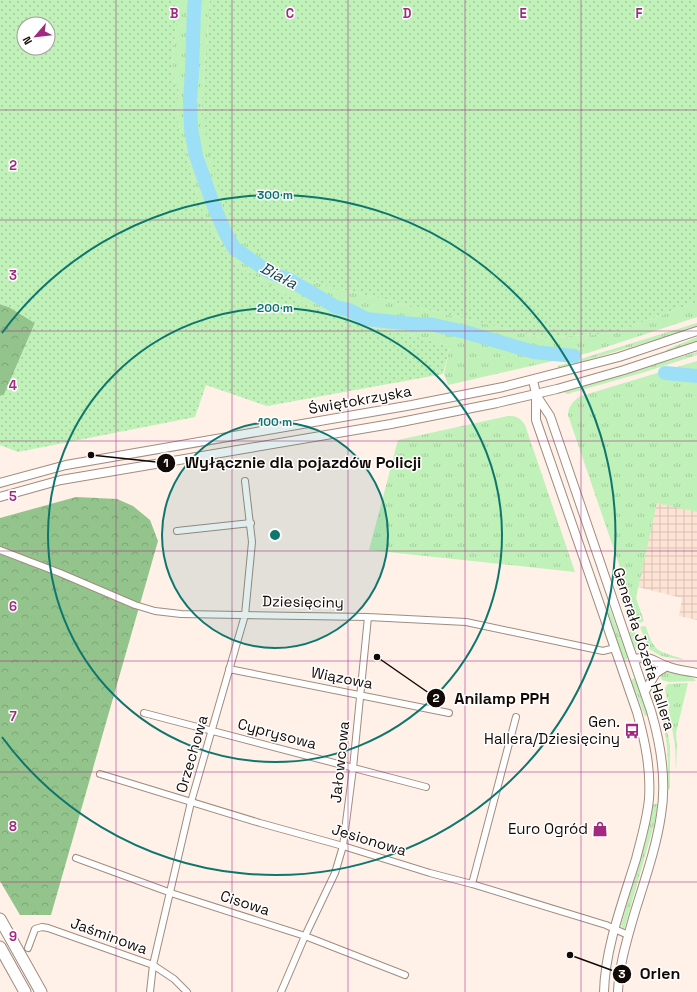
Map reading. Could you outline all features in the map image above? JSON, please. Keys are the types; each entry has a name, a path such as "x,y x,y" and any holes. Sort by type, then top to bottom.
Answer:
{"highway":[{"path":"0,919 41,992"},
{"path":"0,947 25,992"}],"main road":[{"name":"Świętokrzyska","path":"0,483 66,466 450,398 533,380 619,357 697,332"},
{"name":"Świętokrzyska","path":"0,497 61,480 391,424 497,403 646,364 697,346"},
{"name":"Generała Józefa Hallera","path":"533,380 536,394 536,420 644,735 649,761 649,800 644,830 615,928 605,973 604,992"},
{"name":"Generała Józefa Hallera","path":"536,394 550,416 645,691 657,730 663,766 663,800 659,826 628,935 620,970 618,992"},
{"path":"573,527 586,522"},
{"path":"634,659 650,658 666,666 697,673"},
{"path":"645,691 656,673 666,666"},
{"path":"649,800 663,800"}],"street":[{"name":"Orzechowa","path":"150,992 153,965 191,802 245,615 252,542 245,481"},
{"path":"177,531 251,523"},
{"name":"Dziesięciny","path":"0,550 60,572 128,603 149,610 174,614 368,617 466,622 603,651 615,648"},
{"name":"Jałowcowa","path":"281,992 335,872 343,846 353,768 368,617"},
{"name":"Wiązowa","path":"229,668 360,694 449,714"},
{"name":"Cyprysowa","path":"144,713 426,787"},
{"path":"472,884 516,717"},
{"name":"Jesionowa","path":"100,774 430,873 472,884 615,928 628,935"},
{"name":"Cisowa","path":"76,858 170,893 305,936 404,975"},
{"name":"Jaśminowa","path":"28,948 35,929 44,927 153,965 174,979 187,992"}],"shaded area":[{"path":"657,502 697,512 697,620 679,616 682,598 638,587"}],"green space":[{"path":"0,0 178,0 172,69 175,85 179,84 177,117 200,205 211,227 225,249 242,268 294,299 361,325 410,335 450,346 443,374 267,406 206,385 195,417 18,452 0,445 0,396 4,395 35,323 9,307 0,304"},
{"path":"178,0 210,0 201,112 301,278 325,285 333,290 341,289 544,338 612,333 697,302 697,317 588,353 448,385 444,374 450,346 410,335 361,325 347,320 294,299 242,268 225,249 211,227 200,205 177,117 179,85 175,85 172,69"},
{"path":"210,0 697,0 697,302 612,333 544,338 341,289 333,291 325,285 301,278 272,263 240,238 232,225 215,178 201,112"},
{"path":"0,304 9,307 35,323 4,395 0,396"},
{"path":"697,323 697,326 682,332 557,369 558,366"},
{"path":"697,337 697,342 667,353 666,350"},
{"path":"697,352 697,355 645,372 567,394 564,392"},
{"path":"697,361 697,512 657,503 636,598 644,621 639,623 568,415 569,409 581,396"},
{"path":"508,416 518,418 525,425 575,572 369,550 398,440"},
{"path":"76,497 117,499 133,506 150,520 158,541 51,915 20,915 0,881 0,518"},
{"path":"610,609 628,658 624,661 607,610"},
{"path":"640,627 646,627 652,642 658,650 683,660 661,656 649,649"},
{"path":"634,630 641,653 635,648 629,632"},
{"path":"667,672 687,675 696,681 669,682 662,680 660,675"},
{"path":"635,678 648,715 645,716 631,680"},
{"path":"655,682 659,685 670,746 670,788 668,790 668,760 666,742 663,722 654,694"},
{"path":"688,683 676,733 676,770 675,745 665,688 668,684"},
{"path":"653,804 658,804 655,821 624,930 621,925 647,836"}],"waterway":[{"name":"Biała","path":"195,0 190,99 191,128 196,156 213,204 225,232 234,248 266,270 288,279 336,307 349,310 366,319 413,324 429,324 465,332 534,352 574,356"},
{"name":"Biała","path":"665,373 697,376"}],"place":[{"name":"Wyłącznie dla pojazdów Policji","path":"91,455"},
{"name":"Anilamp PPH","path":"377,657"},
{"name":"Gen. Hallera/Dziesięciny","path":"632,731"},
{"name":"Euro Ogród","path":"600,829"},
{"name":"Orlen","path":"570,955"}]}
